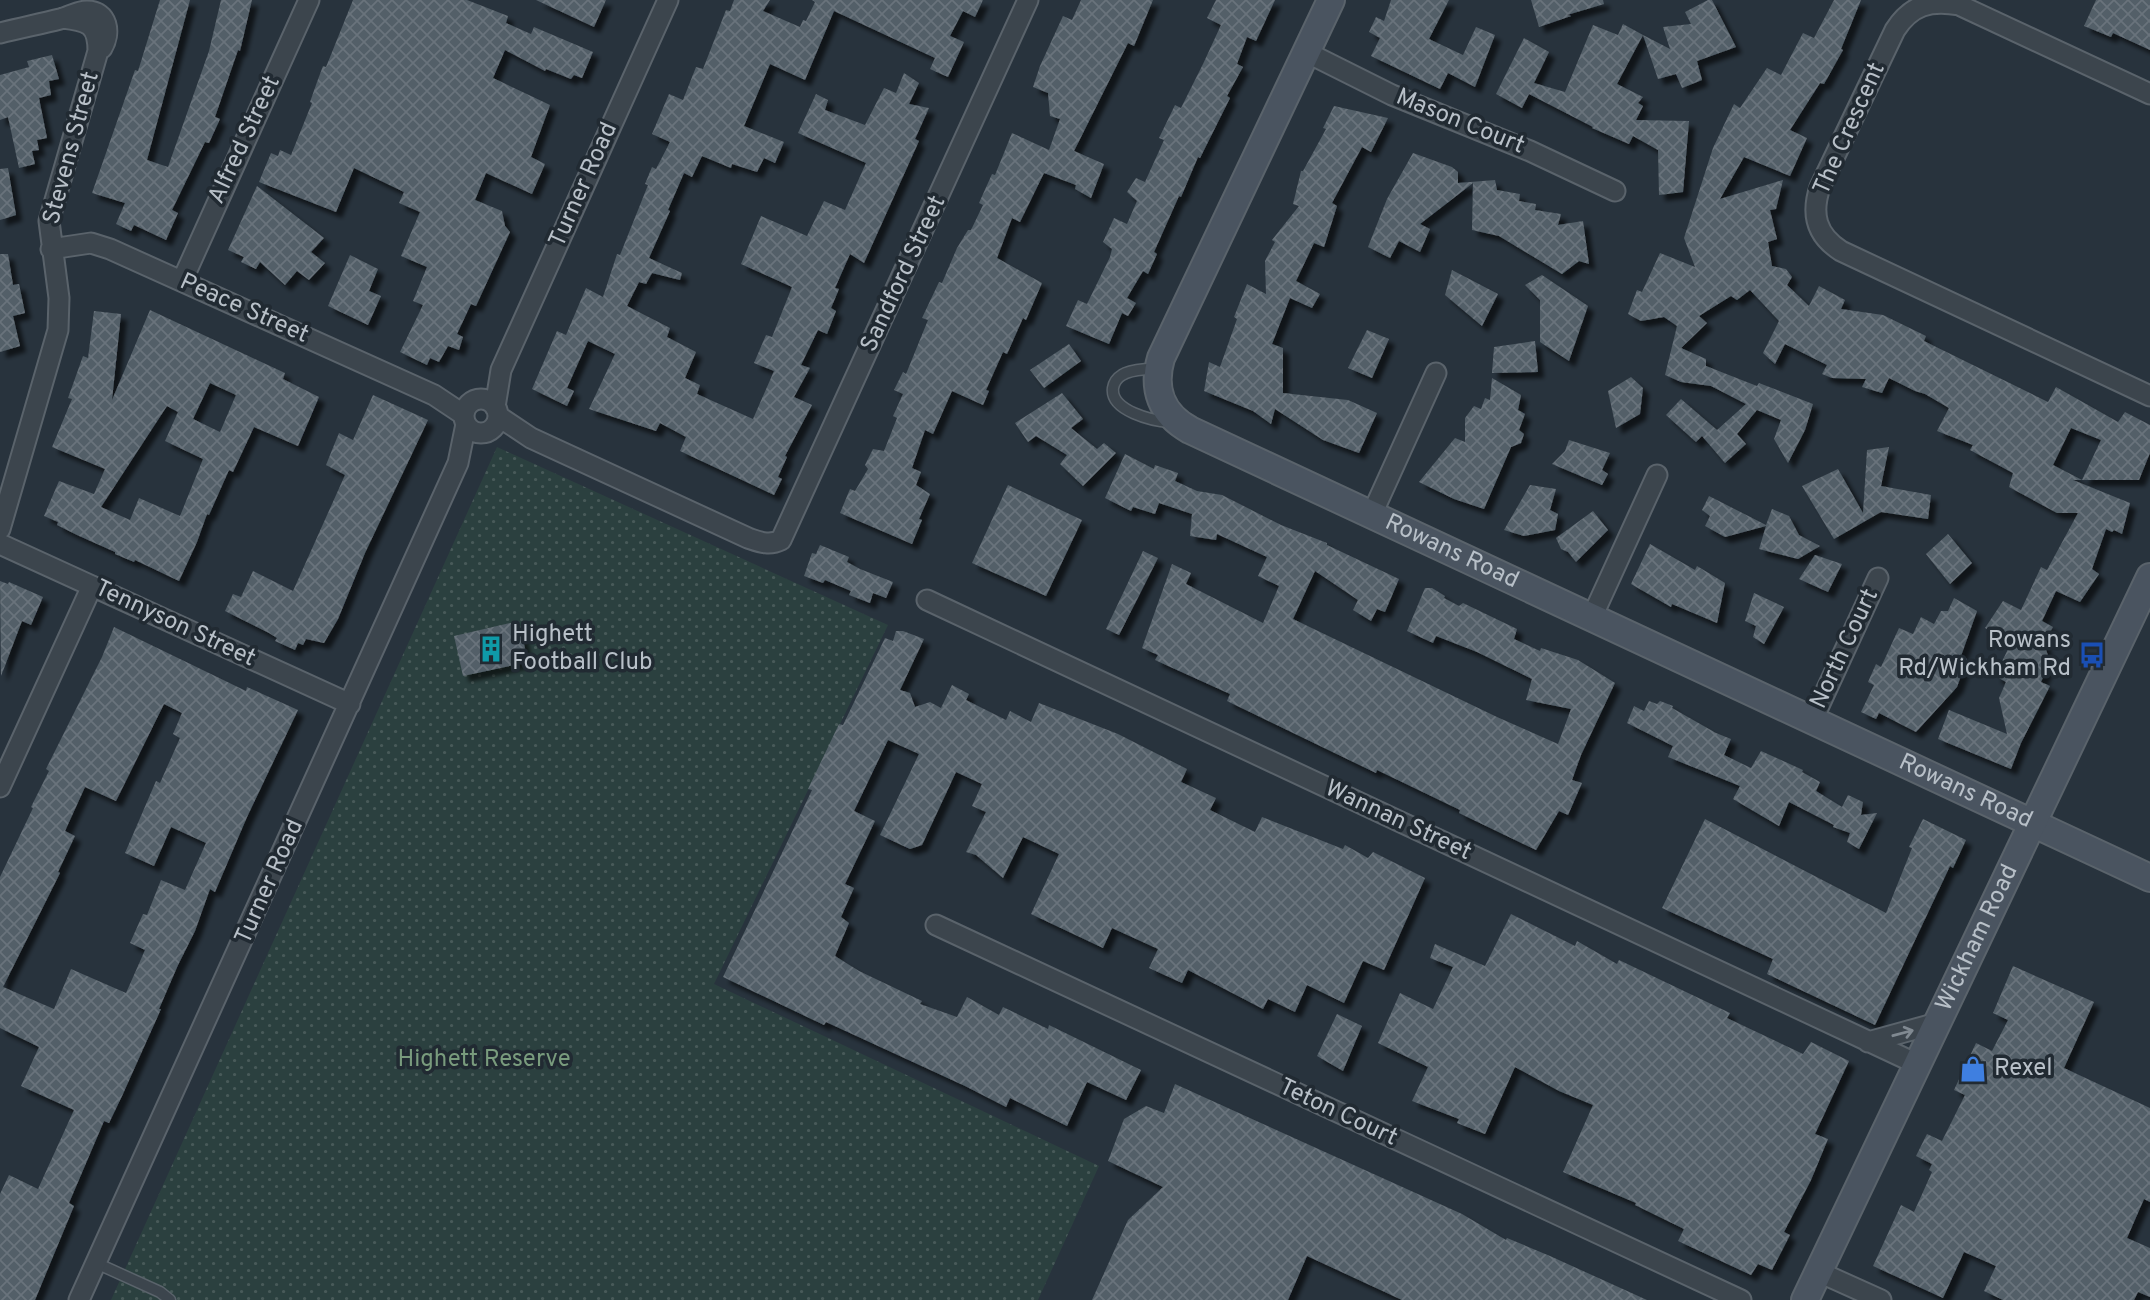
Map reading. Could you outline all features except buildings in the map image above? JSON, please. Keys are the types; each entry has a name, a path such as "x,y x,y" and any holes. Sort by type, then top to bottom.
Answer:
{"street":[{"name":"Alfred Street","path":"182,281 309,0"},
{"name":"Turner Road","path":"79,1300 668,0"},
{"name":"Sandford Street","path":"774,544 781,540 786,532 1028,0"},
{"path":"1178,422 1162,403 1157,380 1161,358 1331,0"},
{"name":"The Crescent","path":"2150,94 1959,5 1948,1 1926,1 1906,15 1895,30 1820,187 1815,210 1819,230 1831,245 1841,251 2150,396"},
{"name":"Stevens Street","path":"0,33 78,12 92,12 102,17 100,36 52,206 49,231 59,298 58,330 0,529"},
{"name":"Mason Court","path":"1306,52 1392,94 1530,151 1615,191"},
{"name":"Peace Street","path":"51,249 91,243 110,248 748,538 774,544"},
{"path":"1372,514 1436,373"},
{"name":"Rowans Road","path":"1178,422 2150,878"},
{"path":"1592,617 1657,475"},
{"name":"Tennyson Street","path":"0,544 350,704"},
{"name":"North Court","path":"1812,721 1878,578"},
{"name":"Wickham Road","path":"1805,1300 2150,579"},
{"path":"0,787 92,586"},
{"name":"Wannan Street","path":"927,600 1917,1064"},
{"name":"Teton Court","path":"936,925 1741,1300"},
{"path":"1868,1042 1937,1023"},
{"path":"1819,1272 1881,1300"}],"lane":[{"path":"1158,368 1132,371 1119,377 1114,382 1113,396 1122,407 1154,421 1178,422"},
{"path":"96,1264 160,1292 170,1300"}],"green space":[{"name":"Highett Reserve","path":"497,447 888,625 714,984 1099,1166 1038,1300 111,1300"}],"place":[{"name":"Highett Football Club","path":"491,649"},
{"name":"Rowans Rd/Wickham Rd","path":"2092,655"},
{"name":"Rexel","path":"1973,1069"}]}
